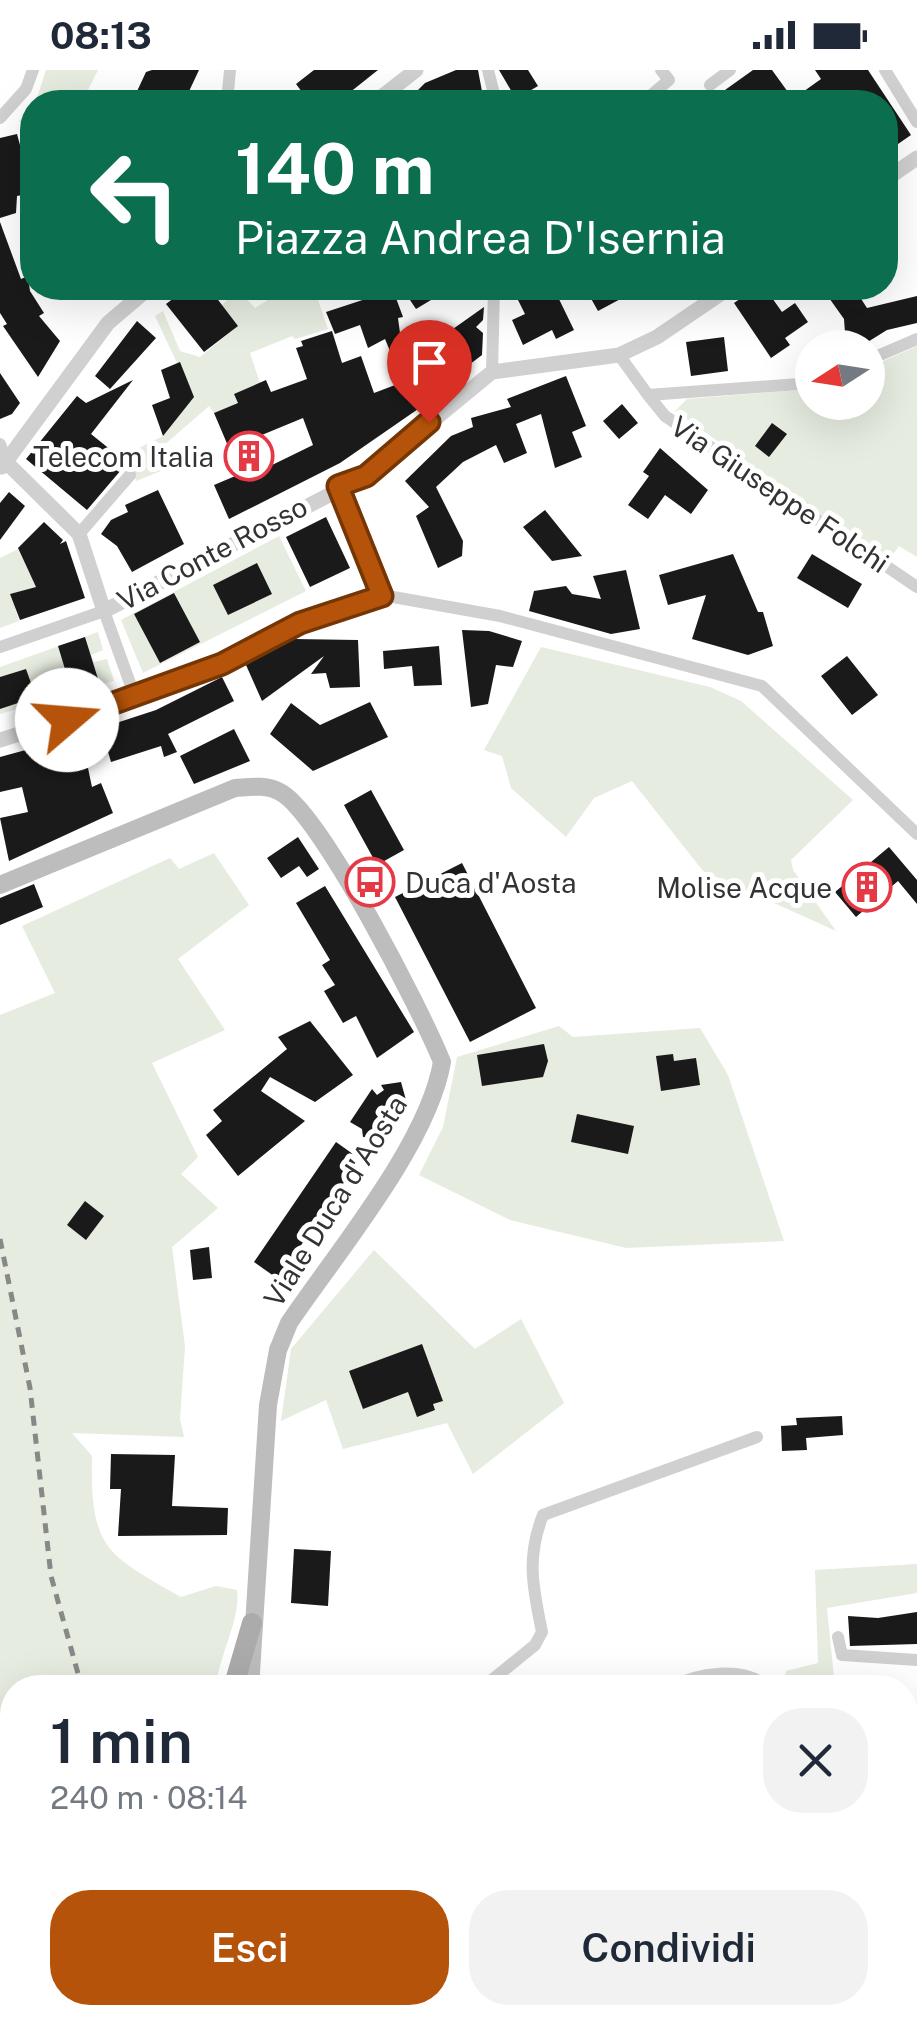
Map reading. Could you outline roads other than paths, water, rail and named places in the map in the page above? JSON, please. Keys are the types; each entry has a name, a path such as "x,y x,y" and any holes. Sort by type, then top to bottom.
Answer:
{"main road":[{"name":"Viale Duca d'Aosta","path":"0,885 234,788 262,786 280,792 304,810 341,868 442,1062 438,1087 409,1144 289,1323 278,1350 268,1405 250,1675"},
{"path":"236,1675 252,1623"}],"street":[{"path":"390,90 416,70"},
{"path":"657,90 669,80 662,70"},
{"path":"710,85 730,70"},
{"path":"898,91 917,122"},
{"path":"0,118 20,96"},
{"path":"3,466 108,323 134,300"},
{"path":"494,300 492,372 619,355 657,337 711,300"},
{"path":"885,353 917,340"},
{"name":"Via Giuseppe Folchi","path":"619,355 664,416 917,587"},
{"name":"Via Conte Rosso","path":"0,647 104,610 338,486 366,476 492,372"},
{"path":"648,395 795,384"},
{"path":"0,444 3,466 79,534 135,697"},
{"path":"79,534 130,475"},
{"path":"338,486 382,596"},
{"path":"0,740 135,697 222,664 300,623 382,596 500,616 762,686 910,818 917,834"},
{"path":"498,1675 535,1646 542,1632 530,1578 531,1544 543,1515 757,1438"},
{"path":"838,1638 842,1655 917,1660"}],"railway":[{"path":"0,1239 30,1388 51,1576 78,1675"}],"place":[{"name":"Telecom Italia","path":"249,456"},
{"name":"Duca d'Aosta","path":"370,882"},
{"name":"Molise Acque","path":"867,887"}]}
